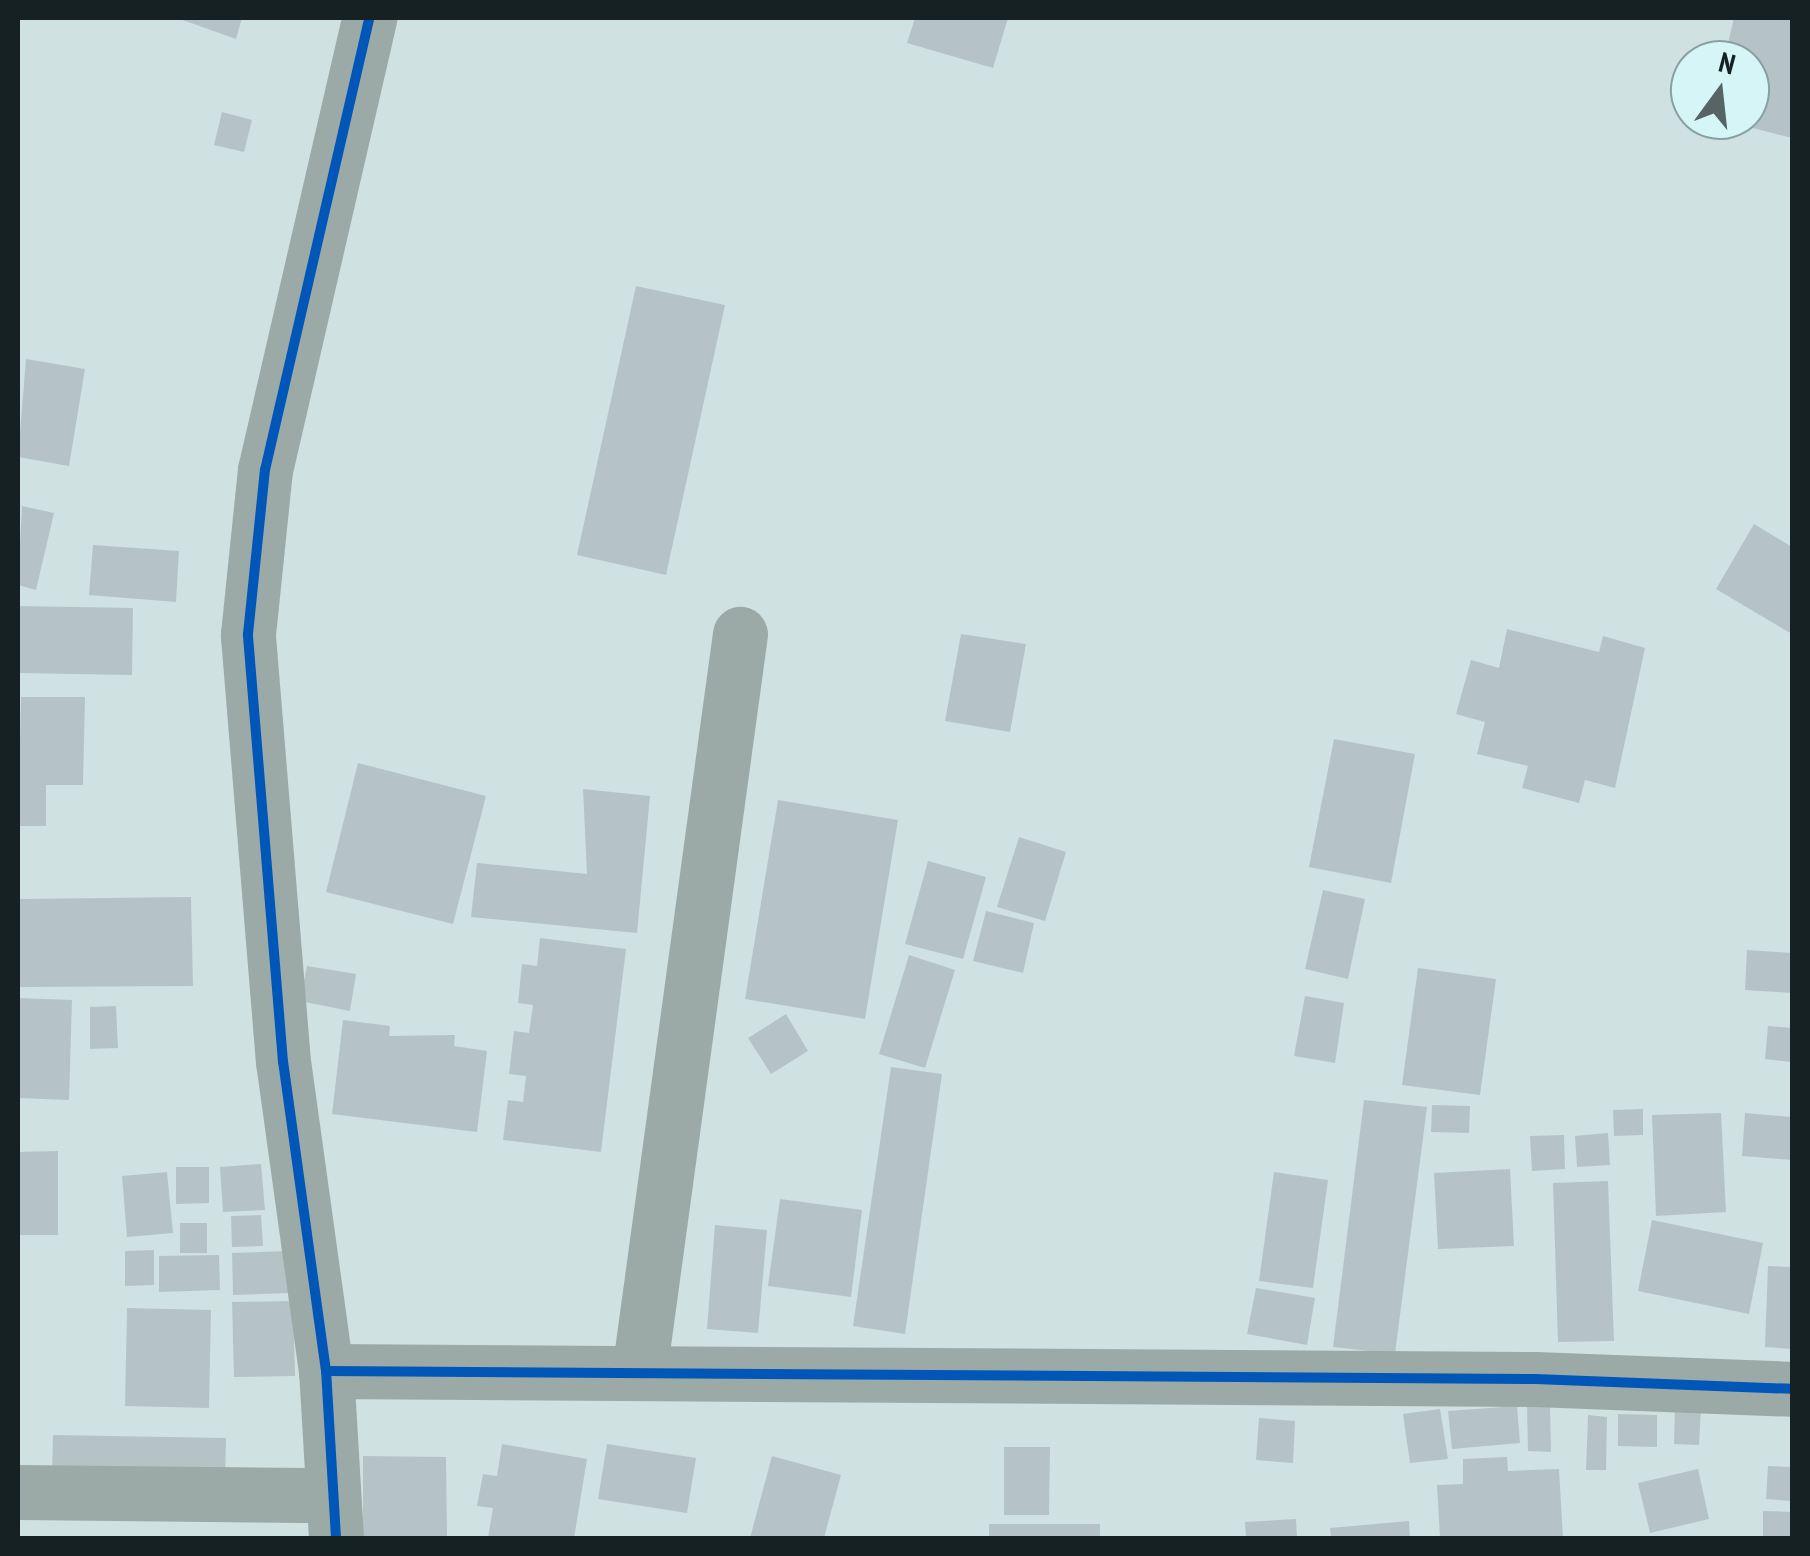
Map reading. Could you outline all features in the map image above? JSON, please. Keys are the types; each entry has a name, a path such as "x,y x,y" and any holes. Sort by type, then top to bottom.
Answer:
{"street":[{"path":"18,1492 333,1516 326,1371 283,1062 248,634 266,470 370,18"},
{"path":"639,1373 740,634"},
{"path":"326,1371 1792,1389"}],"building":[{"path":"177,18 242,18 236,39"},
{"path":"915,18 1008,18 993,68 907,43"},
{"path":"1734,18 1792,18 1792,138 1770,132 1770,40 1729,40"},
{"path":"222,112 252,120 244,152 214,145"},
{"path":"636,286 725,305 666,575 577,555"},
{"path":"26,359 85,369 69,466 18,457"},
{"path":"22,506 54,513 36,590 18,585"},
{"path":"1754,524 1792,547 1792,634 1716,589"},
{"path":"93,545 179,551 176,602 89,595"},
{"path":"18,606 133,608 132,675 18,673"},
{"path":"1507,629 1599,652 1603,636 1645,648 1615,788 1585,780 1579,803 1522,788 1528,766 1477,754 1485,722 1456,714 1471,660 1499,668"},
{"path":"961,634 1026,644 1010,732 945,721"},
{"path":"21,697 85,697 83,785 46,785 46,826 18,826"},
{"path":"1334,739 1415,754 1391,883 1309,867"},
{"path":"358,763 486,796 453,924 326,892"},
{"path":"583,789 650,796 637,933 471,917 477,863 587,874"},
{"path":"778,800 898,820 865,1019 745,999"},
{"path":"1019,837 1066,852 1045,921 997,907"},
{"path":"928,861 986,877 963,959 905,944"},
{"path":"1323,890 1365,899 1348,979 1305,969"},
{"path":"191,897 193,986 18,987 18,899"},
{"path":"986,911 1034,923 1023,973 973,961"},
{"path":"540,938 626,949 601,1152 503,1140 508,1100 523,1102 526,1076 509,1074 514,1031 529,1033 533,1005 518,1003 522,964 537,966"},
{"path":"1747,950 1792,953 1792,993 1745,990"},
{"path":"909,955 955,970 925,1068 879,1054"},
{"path":"307,966 356,974 350,1011 300,1001"},
{"path":"1418,968 1496,979 1480,1095 1402,1085"},
{"path":"1305,996 1344,1003 1335,1063 1294,1056"},
{"path":"18,998 72,1000 69,1100 18,1098"},
{"path":"116,1006 118,1048 90,1049 90,1007"},
{"path":"786,1014 808,1051 771,1074 748,1038"},
{"path":"343,1020 390,1026 389,1036 455,1035 454,1046 487,1051 477,1132 332,1114"},
{"path":"1768,1026 1792,1028 1792,1062 1765,1059"},
{"path":"891,1067 942,1074 905,1334 853,1326"},
{"path":"1364,1100 1427,1107 1395,1354 1333,1347"},
{"path":"1432,1105 1470,1106 1469,1133 1431,1132"},
{"path":"1643,1109 1643,1135 1614,1136 1613,1110"},
{"path":"1721,1113 1726,1212 1656,1216 1652,1115"},
{"path":"1745,1113 1792,1117 1792,1160 1742,1156"},
{"path":"1608,1133 1610,1165 1577,1167 1575,1136"},
{"path":"1564,1135 1565,1169 1532,1171 1530,1136"},
{"path":"58,1151 58,1235 18,1235 18,1152"},
{"path":"261,1164 265,1210 223,1212 220,1167"},
{"path":"176,1167 209,1167 209,1203 176,1204"},
{"path":"1510,1169 1514,1246 1438,1249 1434,1173"},
{"path":"167,1172 173,1233 127,1237 122,1176"},
{"path":"1274,1172 1328,1180 1313,1288 1259,1281"},
{"path":"1608,1181 1614,1341 1558,1342 1553,1183"},
{"path":"780,1199 862,1210 851,1297 768,1286"},
{"path":"261,1215 263,1246 232,1247 231,1216"},
{"path":"1652,1220 1763,1243 1749,1314 1638,1291"},
{"path":"180,1223 207,1223 207,1253 180,1253"},
{"path":"715,1225 767,1230 758,1333 707,1329"},
{"path":"154,1250 154,1285 125,1286 125,1251"},
{"path":"289,1251 290,1293 233,1295 232,1253"},
{"path":"219,1255 220,1290 159,1292 159,1256"},
{"path":"1768,1266 1792,1267 1792,1349 1765,1347"},
{"path":"1256,1288 1315,1298 1307,1345 1247,1334"},
{"path":"293,1301 295,1376 234,1377 232,1302"},
{"path":"127,1308 211,1310 209,1408 125,1406"},
{"path":"1517,1406 1520,1443 1452,1449 1448,1411"},
{"path":"1527,1406 1550,1406 1551,1452 1528,1451"},
{"path":"1675,1407 1701,1408 1699,1445 1674,1444"},
{"path":"1440,1409 1448,1459 1410,1463 1403,1414"},
{"path":"1618,1414 1657,1415 1657,1447 1618,1446"},
{"path":"1588,1415 1607,1417 1606,1470 1586,1470"},
{"path":"1259,1418 1295,1421 1293,1463 1256,1460"},
{"path":"53,1435 226,1438 225,1483 52,1479"},
{"path":"502,1444 587,1459 574,1538 488,1538 493,1508 477,1506 483,1474 497,1476"},
{"path":"607,1444 696,1458 687,1513 598,1499"},
{"path":"1004,1447 1050,1447 1049,1515 1004,1515"},
{"path":"363,1456 446,1457 447,1538 363,1538"},
{"path":"772,1456 841,1475 824,1538 750,1538"},
{"path":"1507,1457 1508,1471 1559,1469 1563,1538 1440,1538 1437,1485 1463,1484 1463,1459"},
{"path":"1768,1466 1792,1467 1792,1501 1766,1499"},
{"path":"1698,1469 1709,1519 1650,1533 1638,1483"},
{"path":"1763,1511 1792,1512 1792,1538 1763,1538"},
{"path":"1296,1519 1297,1538 1246,1538 1245,1522"},
{"path":"1409,1521 1410,1538 1331,1538 1330,1528"},
{"path":"989,1524 1100,1524 1100,1538 989,1538"}],"cycle path":[{"path":"336,1538 326,1371 283,1062 248,634 265,470 369,18"},
{"path":"326,1371 1535,1379 1792,1389"}]}
